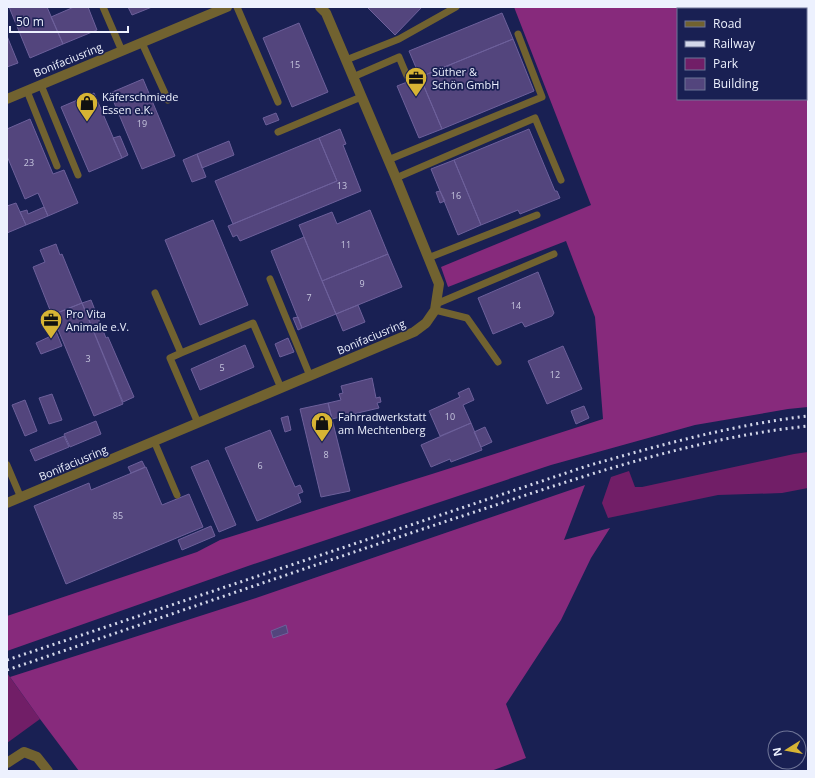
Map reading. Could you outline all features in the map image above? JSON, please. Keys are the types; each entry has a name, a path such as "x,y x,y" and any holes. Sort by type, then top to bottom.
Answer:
{"street":[{"name":"Bonifaciusring","path":"7,99 122,52 225,7"},
{"name":"Bonifaciusring","path":"7,503 414,332 426,323 436,307 439,284 326,13 320,7"},
{"path":"7,763 24,752 37,757 48,771"}],"lane":[{"path":"103,7 122,52"},
{"path":"237,7 278,102"},
{"path":"346,60 399,39 456,7"},
{"path":"388,160 542,97 518,34"},
{"path":"142,43 168,100"},
{"path":"353,77 399,57 406,76"},
{"path":"41,85 78,175"},
{"path":"27,91 58,166"},
{"path":"278,132 361,97"},
{"path":"396,178 535,118 561,180"},
{"path":"428,258 538,215"},
{"path":"436,307 554,254"},
{"path":"270,279 310,376"},
{"path":"155,293 181,353"},
{"path":"436,307 467,318 498,362"},
{"path":"198,423 170,358 181,353 253,323 281,388"},
{"path":"154,441 177,495"},
{"path":"7,465 21,498"}],"green space":[{"path":"808,452 808,488 782,493 718,495 608,518 602,503 611,477 629,471 635,487 642,487"},
{"path":"7,673 40,719 7,743"}],"shaded area":[{"path":"514,7 808,7 808,407 695,425 551,465 248,566 7,651 7,616 197,552 220,540 603,419 595,317 566,241 448,287 441,267 591,205"},
{"path":"585,485 564,540 610,528 591,558 561,620 506,704 526,758 491,771 79,771 10,677 256,598"}],"building":[{"path":"9,7 47,7 63,44 30,58"},
{"path":"74,7 88,7 97,30 63,44 51,17"},
{"path":"128,7 152,7 132,15"},
{"path":"367,7 422,7 395,35"},
{"path":"502,13 513,39 420,77 409,51"},
{"path":"299,23 328,92 292,107 263,38"},
{"path":"7,36 18,63 7,67"},
{"path":"513,39 534,91 442,129 420,77"},
{"name":"Süther & Schön GmbH","path":"420,77 442,129 419,138 397,86"},
{"path":"143,79 175,156 142,169 110,93"},
{"name":"Käferschmiede Essen e.K.","path":"94,93 122,158 89,172 61,107"},
{"path":"276,113 279,120 266,125 263,118"},
{"path":"30,119 53,174 64,170 78,203 48,216 38,193 25,199 7,156 7,129"},
{"path":"340,129 346,144 343,145 361,191 240,241 237,235 233,237 228,226 337,181 319,138"},
{"path":"529,129 555,191 557,191 560,198 520,214 518,210 481,225 454,160"},
{"path":"120,136 128,155 122,158 113,138"},
{"path":"319,138 337,181 233,224 215,181"},
{"path":"229,141 234,155 202,168 197,154"},
{"path":"197,154 206,177 192,182 183,160"},
{"path":"454,160 481,225 458,235 431,169"},
{"path":"440,191 445,201 440,203 436,192"},
{"path":"16,203 26,225 7,233 7,206"},
{"path":"44,207 48,216 26,225 20,212 27,210 28,214"},
{"path":"370,210 388,254 322,281 299,225 332,212 337,224"},
{"path":"213,220 248,305 200,325 165,240"},
{"path":"304,237 336,314 302,328 271,251"},
{"path":"56,244 60,255 62,254 82,303 52,315 33,267 45,262 40,250"},
{"path":"388,254 402,287 336,314 322,281"},
{"path":"538,272 554,313 552,316 525,327 522,322 493,334 478,298"},
{"path":"91,300 106,338 108,337 134,397 123,402 82,303"},
{"path":"82,303 123,404 94,416 52,315"},
{"path":"358,305 365,322 343,331 336,314"},
{"path":"298,317 302,328 298,330 293,318"},
{"name":"Pro Vita Animale e.V.","path":"55,329 62,346 41,354 36,343 51,336 49,331"},
{"path":"288,338 294,352 280,357 275,344"},
{"path":"245,345 254,367 200,390 191,369"},
{"path":"563,346 582,389 547,404 528,361"},
{"path":"372,378 376,398 380,397 381,402 377,403 379,408 332,419 328,403 341,400 339,394 343,393 341,386"},
{"path":"469,388 474,400 463,405 471,423 440,436 429,411 460,397 458,393"},
{"path":"52,394 62,420 49,424 39,398"},
{"path":"25,400 37,431 25,436 12,405"},
{"path":"328,403 350,491 321,497 300,409"},
{"path":"584,406 589,418 576,424 571,411"},
{"path":"288,416 291,430 285,432 281,418"},
{"path":"96,421 101,434 70,447 64,434"},
{"path":"471,423 482,450 451,462 450,459 431,467 421,445"},
{"path":"485,427 492,442 481,447 474,432"},
{"path":"270,430 295,487 300,485 303,492 298,494 301,502 257,521 225,448"},
{"path":"64,436 69,447 35,461 30,450"},
{"path":"208,460 236,525 219,532 191,467"},
{"path":"142,461 145,467 131,473 128,467"},
{"path":"146,467 162,505 189,494 203,527 66,584 34,506 89,483 91,490"},
{"path":"211,526 215,536 182,550 178,540"},
{"path":"286,625 288,633 273,638 271,631"}],"railway":[{"path":"7,660 587,466 669,443 724,430 808,416"},
{"path":"7,670 395,538 582,477 672,451 762,432 808,426"}],"place":[{"name":"Süther & Schön GmbH","path":"416,98"},
{"name":"Käferschmiede Essen e.K.","path":"87,122"},
{"name":"Pro Vita Animale e.V.","path":"51,340"},
{"name":"Fahrradwerkstatt am Mechtenberg","path":"322,442"}]}
